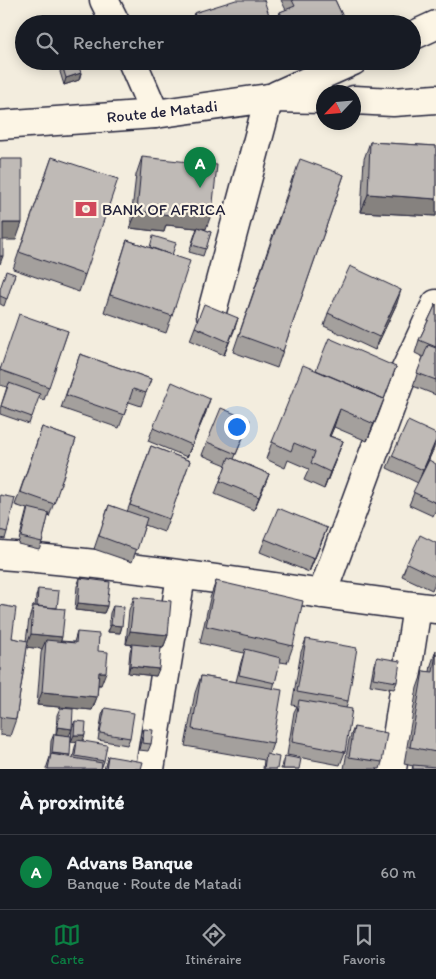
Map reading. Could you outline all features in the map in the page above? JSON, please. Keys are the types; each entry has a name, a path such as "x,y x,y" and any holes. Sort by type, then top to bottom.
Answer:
{"main road":[{"path":"104,0 112,15"},
{"path":"421,32 436,25"},
{"path":"136,70 155,114"},
{"path":"212,314 269,98 333,70"},
{"name":"Route de Matadi","path":"0,125 155,114 269,98 316,99"},
{"path":"361,100 394,102 436,99"},
{"path":"322,594 399,384 436,304"},
{"path":"0,555 53,559 181,576 265,584 322,594 427,608 392,769"},
{"path":"150,769 181,576"}],"building":[{"path":"236,0 264,0 269,15 195,15 194,13"},
{"path":"292,0 335,0 342,15 282,15 280,12 295,6"},
{"path":"64,70 80,70 81,73 66,78"},
{"path":"370,142 436,146 436,199 368,194"},
{"path":"52,157 118,179 85,275 19,252"},
{"path":"142,157 217,165 212,212 171,207 170,215 137,211"},
{"path":"0,159 22,159 22,223 3,223 3,256 0,256"},
{"path":"300,159 344,175 283,351 239,335"},
{"path":"198,227 211,232 206,249 192,245"},
{"path":"153,236 176,243 172,255 150,247"},
{"path":"127,240 190,261 172,316 110,295"},
{"path":"350,266 401,290 379,337 328,313"},
{"path":"6,271 15,274 7,299 0,296 0,289"},
{"path":"204,304 238,318 229,342 195,327"},
{"path":"436,304 436,347 419,340"},
{"path":"19,314 68,331 49,387 0,370"},
{"path":"329,338 396,367 384,399 316,370"},
{"path":"428,345 436,348 436,380 417,373"},
{"path":"80,354 151,379 146,393 133,389 124,415 66,395"},
{"path":"303,365 384,399 374,424 340,409 329,436 343,441 330,472 311,463 315,452 294,443 291,451 272,442"},
{"path":"172,382 210,399 192,445 153,428"},
{"path":"9,383 40,394 32,417 1,406"},
{"path":"221,408 250,420 236,454 207,442"},
{"path":"408,421 436,434 436,440 423,470 392,456"},
{"path":"42,427 76,439 54,504 20,492"},
{"path":"151,446 190,461 169,519 130,505"},
{"path":"229,457 269,474 259,497 220,481"},
{"path":"429,460 436,464 436,503 413,492"},
{"path":"0,495 15,498 7,532 0,530"},
{"path":"109,505 147,518 137,550 99,536"},
{"path":"28,508 49,513 42,542 21,537"},
{"path":"278,508 327,528 314,559 265,539"},
{"path":"420,535 436,543 436,577 407,563"},
{"path":"80,578 110,582 107,606 78,603"},
{"path":"216,581 303,601 293,646 206,626"},
{"path":"38,589 59,591 57,608 37,606"},
{"path":"134,597 171,601 168,635 130,631"},
{"path":"0,605 16,608 12,638 28,641 16,719 0,717"},
{"path":"33,606 65,609 62,637 31,634"},
{"path":"113,606 124,607 122,626 111,625"},
{"path":"77,632 99,634 98,651 108,652 106,672 99,672 97,697 42,692 46,640 76,643"},
{"path":"306,639 357,648 348,701 297,692"},
{"path":"132,644 161,647 159,669 130,666"},
{"path":"245,649 281,658 275,683 239,675"},
{"path":"436,653 436,752 410,747 423,671 433,672"},
{"path":"377,657 400,661 397,682 373,678"},
{"path":"201,676 282,690 273,743 192,729"},
{"path":"299,700 352,709 345,752 292,742"},
{"path":"60,708 73,709 72,729 58,727"},
{"path":"105,708 134,713 130,738 100,733"},
{"path":"75,721 86,722 85,735 74,735"},
{"path":"354,727 387,733 382,762 349,757"},
{"path":"144,729 153,730 151,744 142,743"},
{"path":"54,734 71,736 70,755 52,753"},
{"path":"77,740 107,745 104,761 75,756"},
{"path":"51,754 102,763 101,769 48,769"},
{"path":"266,754 279,757 277,769 264,769"},
{"path":"108,756 143,762 141,769 106,769"},
{"path":"285,756 301,759 299,769 283,769"},
{"path":"413,765 436,767 436,769 413,769"}],"place":[{"name":"Advans Banque","path":"200,188"},
{"name":"BANK OF AFRICA","path":"86,209"}]}
